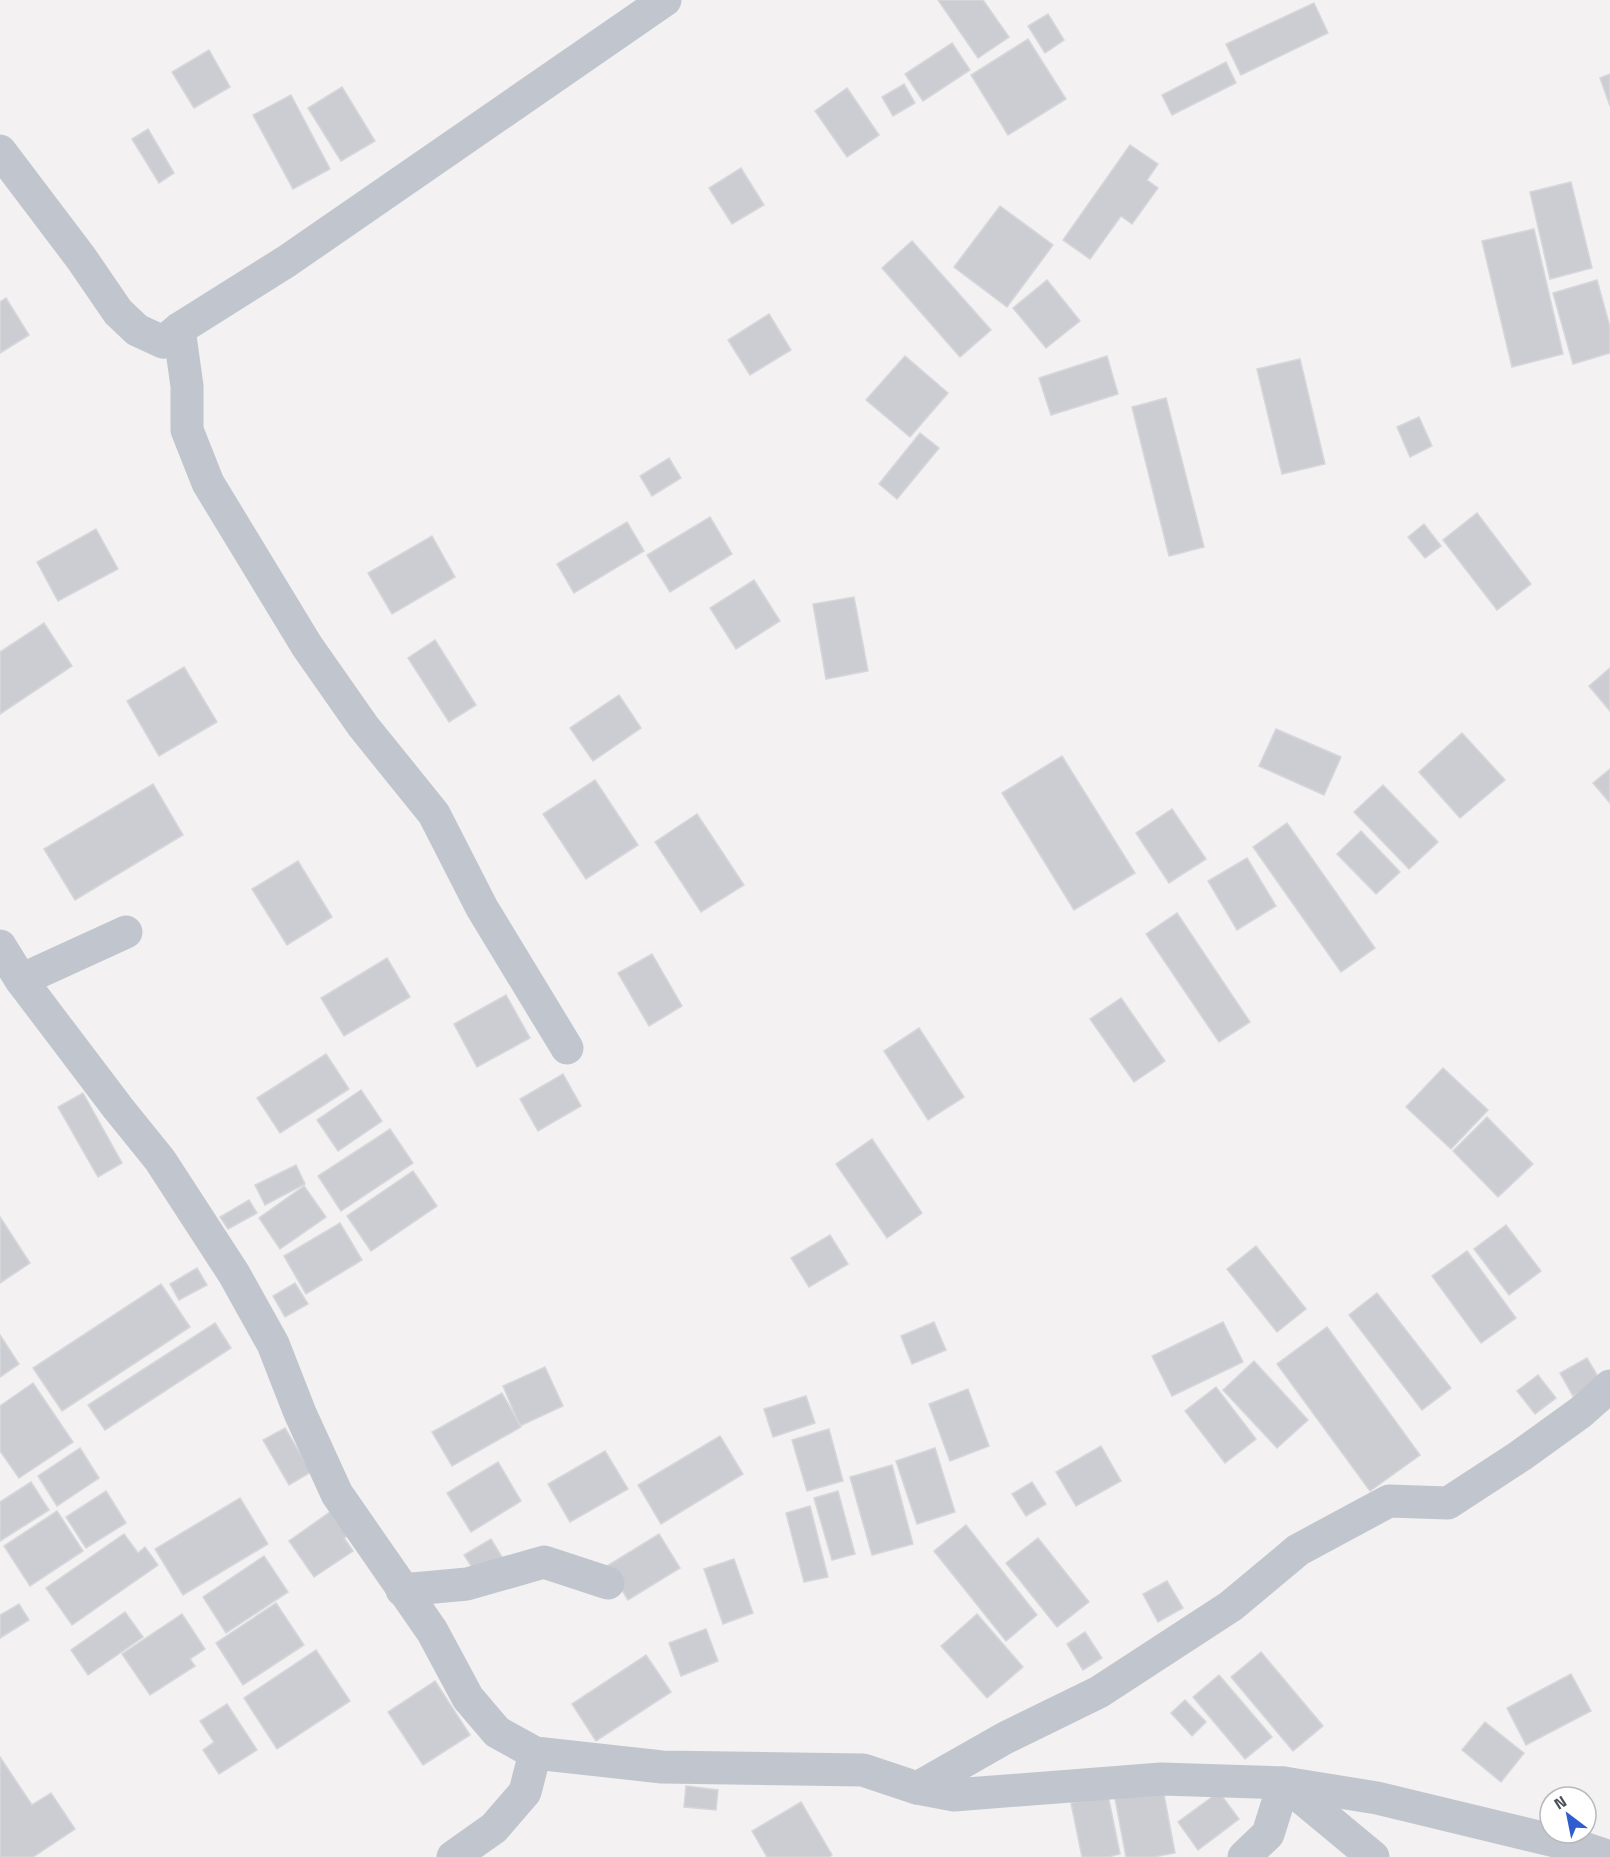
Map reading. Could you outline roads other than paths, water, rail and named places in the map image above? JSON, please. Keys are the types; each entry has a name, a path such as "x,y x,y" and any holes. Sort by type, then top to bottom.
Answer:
{"street":[{"path":"0,152 81,258 118,312 137,330 163,342 179,328 287,261 665,0"},
{"path":"179,328 187,386 187,430 208,483 307,646 363,726 434,814 482,908 567,1048"},
{"path":"21,980 126,932"},
{"path":"0,946 21,980 160,1160 234,1274 273,1344 300,1413 337,1494 432,1631 468,1698 497,1732 535,1753 662,1767 863,1770 917,1788 954,1795 1161,1779 1284,1783 1377,1798 1580,1847 1610,1857"},
{"path":"917,1788 1005,1738 1099,1692 1231,1606 1298,1550 1389,1501 1448,1503 1520,1456 1581,1412 1610,1386"},
{"path":"402,1590 467,1584 544,1562 608,1583"},
{"path":"453,1857 494,1828 525,1792 535,1753"},
{"path":"1244,1857 1268,1834 1284,1783"},
{"path":"1284,1783 1373,1857"}]}
